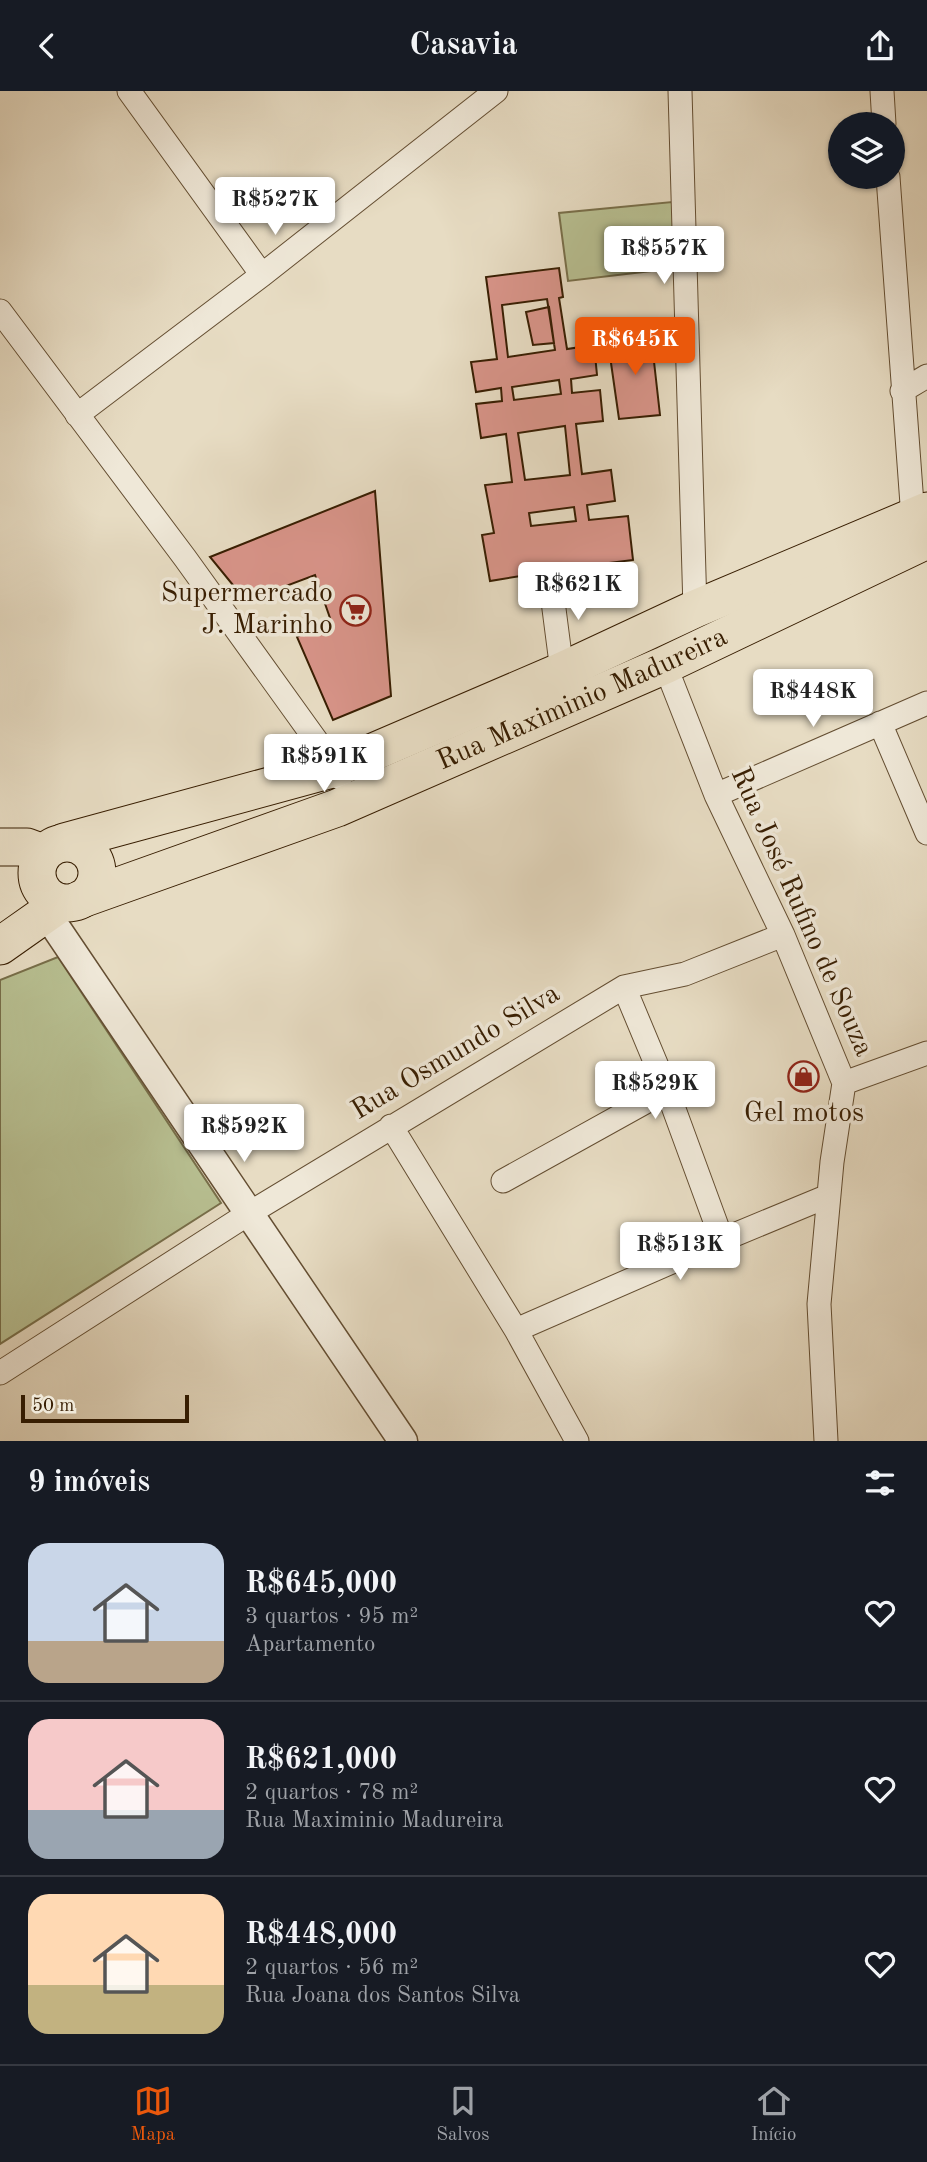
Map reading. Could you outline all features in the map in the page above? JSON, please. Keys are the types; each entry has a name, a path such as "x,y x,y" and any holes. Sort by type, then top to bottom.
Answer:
{"main road":[{"name":"Rua Maximinio Madureira","path":"53,848 336,768 562,671 695,609 923,533"},
{"name":"Rua Maximinio Madureira","path":"0,946 62,905 352,801 666,665 923,533"},
{"path":"0,847 53,848 74,843 84,848 96,865 97,875 88,894 62,905 47,896 38,883 36,868 53,848"}],"street":[{"path":"129,91 262,275"},
{"path":"77,415 262,275 496,91"},
{"path":"680,91 695,609"},
{"path":"882,91 883,112"},
{"path":"889,189 902,391 923,533"},
{"path":"0,311 185,558 336,768 352,801"},
{"path":"902,391 927,376"},
{"path":"550,578 562,671"},
{"name":"Rua José Rufino de Souza","path":"666,665 716,795 783,935 844,1083 828,1196 819,1304 826,1441"},
{"path":"716,795 927,703"},
{"path":"880,723 927,833"},
{"path":"62,905 248,1213 403,1441"},
{"name":"Rua Osmundo Silva","path":"0,1373 248,1213 624,987 685,974 783,935"},
{"path":"624,987 667,1090 722,1240"},
{"path":"844,1083 927,1053"},
{"path":"503,1181 667,1090"},
{"path":"391,1126 516,1330 577,1441"},
{"path":"516,1330 828,1196"}],"green space":[{"path":"672,202 676,268 568,281 559,213"},
{"path":"58,957 221,1203 0,1344 0,980"}],"building":[{"path":"559,268 563,297 559,298 567,349 594,345 597,375 571,379 572,393 600,390 603,421 576,424 582,474 611,470 615,501 587,505 589,520 628,516 633,560 562,569 559,576 541,580 533,574 490,581 482,535 494,533 485,485 512,482 506,434 481,438 476,404 502,401 501,388 476,392 471,362 497,359 486,277","holes":["547,299 555,350 508,357 502,305","559,380 561,394 514,400 512,387","565,426 570,475 525,480 518,433","574,507 576,521 531,526 529,513"]},
{"path":"549,307 554,343 533,345 526,312"},
{"path":"651,335 660,415 619,419 608,342"},
{"name":"Supermercado J. Marinho","path":"375,491 391,696 333,720 297,637 330,618 315,575 246,601 210,557"}],"place":[{"name":"Supermercado J. Marinho","path":"356,610"},
{"name":"Gel motos","path":"804,1077"}]}
